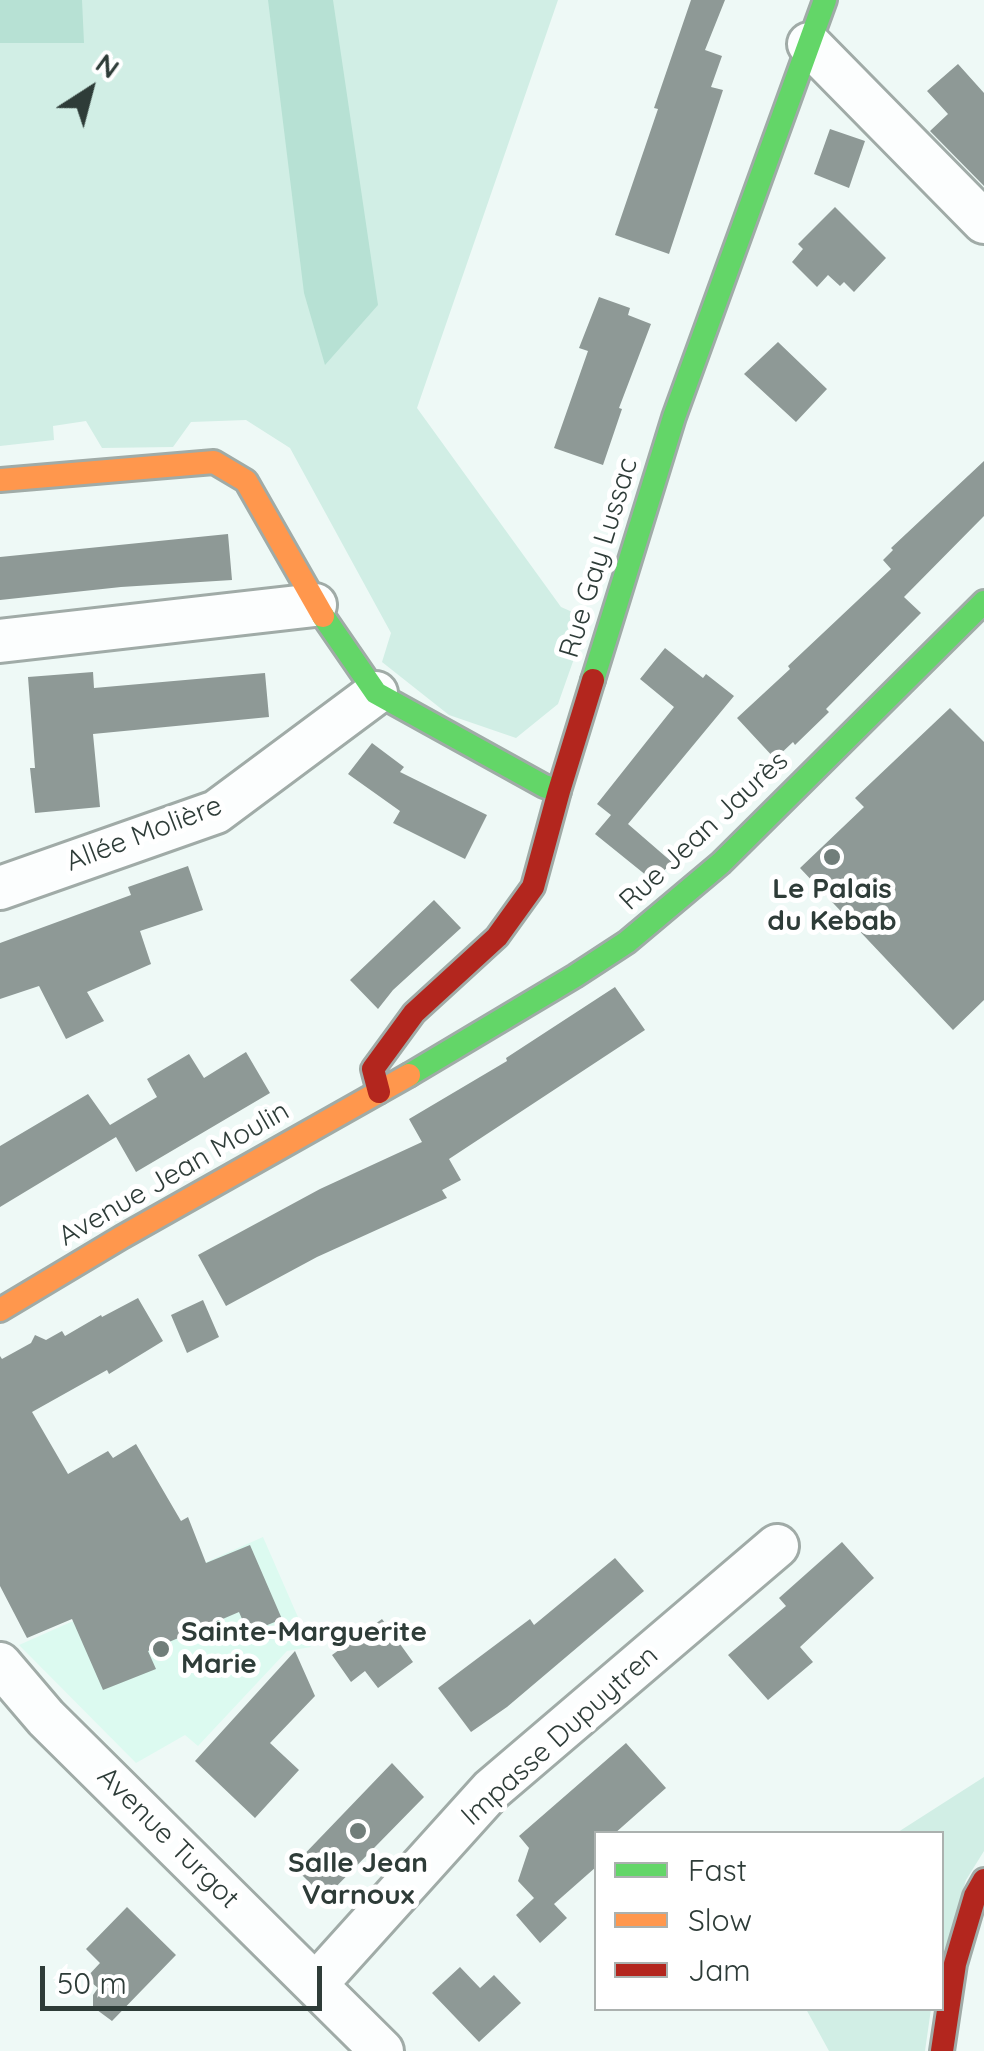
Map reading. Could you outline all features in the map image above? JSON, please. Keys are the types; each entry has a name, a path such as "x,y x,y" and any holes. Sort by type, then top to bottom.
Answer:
{"street":[{"name":"Rue Gay Lussac","path":"379,1092 373,1069 414,1013 498,938 533,886 558,791 674,417 825,0"},
{"path":"810,44 984,222"},
{"path":"0,480 214,462 246,481 315,605 376,692 558,791"},
{"name":"Rue Jean Jaurès","path":"379,1092 627,942 722,863 984,602"},
{"path":"0,641 315,605"},
{"name":"Allée Molière","path":"0,888 216,812 376,692"},
{"name":"Avenue Jean Moulin","path":"0,1310 379,1092"},
{"name":"Impasse Dupuytren","path":"316,1984 491,1790 776,1546"},
{"name":"Avenue Turgot","path":"0,1664 46,1718 382,2051"},
{"path":"942,2051 955,1964 975,1896 984,1880"}],"shaded area":[{"path":"0,0 558,0 417,408 561,607 588,619 558,704 516,738 449,715 382,662 391,633 290,448 246,420 191,422 173,447 102,448 86,421 53,426 54,440 0,446"},
{"path":"0,0 82,0 84,43 0,43"},
{"path":"268,0 333,0 378,305 325,365 304,293"},
{"name":"Sainte-Marguerite Marie","path":"263,1537 311,1647 287,1651 198,1746 185,1735 136,1763 19,1645"},
{"path":"984,1777 984,1851 966,1880 944,1956 944,1831 900,1831"},
{"path":"807,2011 931,2011 925,2051 829,2051"}],"building":[{"path":"691,0 725,0 705,50 722,56 711,87 723,90 669,254 615,235"},
{"path":"958,64 984,93 984,186 930,131 948,114 927,91"},
{"path":"830,129 865,141 849,188 814,174"},
{"path":"835,207 886,258 854,292 828,275 817,287 792,262 803,249 798,244"},
{"path":"599,297 630,308 628,315 651,324 619,408 622,409 603,465 554,448 588,351 579,348"},
{"path":"778,342 827,389 796,422 744,374"},
{"path":"984,461 984,516 904,597 921,613 826,709 829,712 775,759 737,718 891,569 883,560 891,548"},
{"path":"228,534 232,580 0,600 0,557"},
{"path":"665,648 734,696 628,824 673,863 652,880 595,834 611,815 597,804 674,707 640,679"},
{"path":"93,672 94,688 265,673 269,717 93,734 100,807 35,813 28,677"},
{"path":"950,708 984,742 984,1000 953,1030 800,868 864,807 855,798"},
{"path":"372,743 404,767 400,772 487,815 465,859 393,823 400,811 348,774"},
{"path":"188,866 203,910 140,931 151,964 87,992 104,1021 66,1039 39,986 0,999 0,943 131,895 128,887"},
{"path":"434,900 461,928 393,990 378,1009 350,980"},
{"path":"615,987 645,1030 449,1159 461,1180 442,1190 447,1198 317,1257 226,1306 198,1255 320,1189 422,1142 409,1119 507,1061 506,1058"},
{"path":"246,1052 270,1093 136,1172 116,1137 0,1207 0,1146 88,1094 110,1125 157,1097 147,1079 189,1054 204,1078"},
{"path":"138,1298 163,1341 109,1374 107,1370 32,1412 68,1474 108,1451 113,1458 136,1444 181,1521 188,1517 206,1563 250,1545 282,1619 248,1633 239,1612 148,1651 156,1669 103,1690 72,1619 27,1638 0,1586 0,1356 2,1359 31,1343 35,1335 46,1340 62,1331 65,1336"},
{"path":"203,1300 219,1337 187,1353 171,1315"},
{"path":"842,1542 874,1578 800,1647 813,1662 768,1700 728,1655 786,1606 779,1598"},
{"path":"615,1558 644,1591 507,1707 471,1732 438,1688 530,1619 534,1625"},
{"path":"382,1619 413,1662 378,1688 365,1671 351,1682 332,1655"},
{"path":"295,1651 315,1696 270,1743 299,1770 255,1818 195,1761"},
{"path":"626,1743 666,1788 617,1831 594,1831 594,1869 554,1904 567,1918 540,1943 516,1915 534,1898 518,1881 529,1848 519,1836"},
{"name":"Salle Jean Varnoux","path":"392,1763 424,1797 325,1898 293,1866"},
{"path":"127,1907 176,1955 112,2021 93,2007 93,1995 98,1988 86,1978 100,1963 86,1949"},
{"path":"460,1967 480,1988 494,1975 521,2003 479,2042 432,1993"}],"traffic: fast":[{"path":"593,680 674,417 825,0"},
{"path":"409,1075 627,942 721,863 984,602"},
{"path":"323,616 376,693 559,791"}],"traffic: slow":[{"path":"0,480 214,462 246,481 323,616"},
{"path":"0,1310 409,1075"}],"traffic: jam":[{"path":"379,1092 373,1069 414,1013 497,937 533,887 593,680"},
{"path":"942,2051 955,1964 975,1896 984,1880"}],"place":[{"name":"Le Palais du Kebab","path":"832,857"},
{"name":"Sainte-Marguerite Marie","path":"161,1649"},
{"name":"Salle Jean Varnoux","path":"358,1831"}]}
